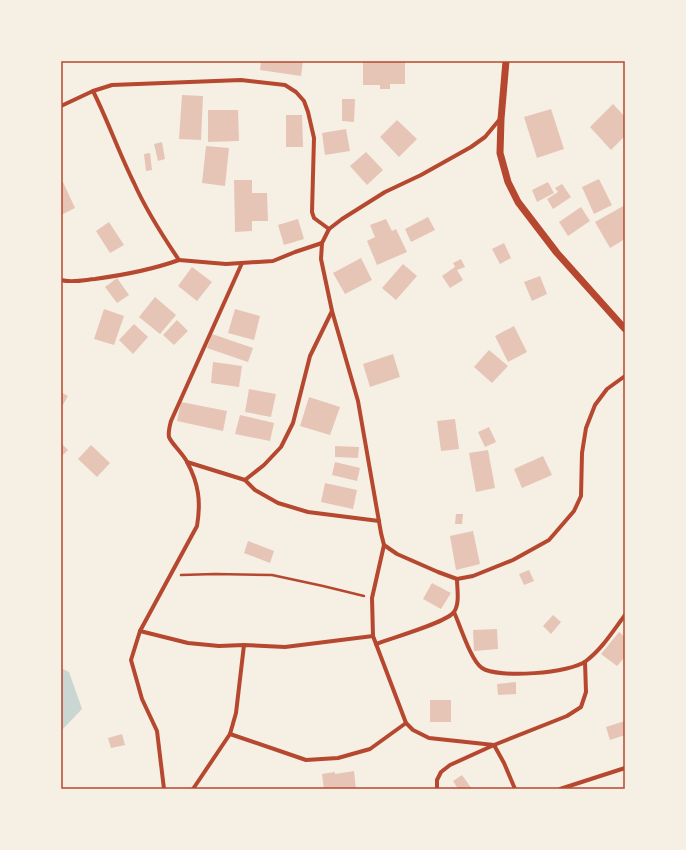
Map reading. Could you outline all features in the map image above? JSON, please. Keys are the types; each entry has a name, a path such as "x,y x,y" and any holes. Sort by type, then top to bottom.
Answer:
{"street":[{"path":"506,61 500,119 500,153 508,182 518,202 557,254 625,329"},
{"path":"61,106 93,91 112,85 241,80 285,85 296,92 304,101 308,112 314,138 312,212 314,218 329,229"},
{"path":"93,91 134,184 165,240 179,260"},
{"path":"494,745 429,738 413,730 406,723 373,636 372,598 384,545 358,401 332,311 321,259 322,244 329,229 385,192 421,175 470,147 485,137 500,119"},
{"path":"61,280 68,282 120,276 157,268 179,260 226,264 274,261 295,252 322,244"},
{"path":"164,789 157,731 142,699 131,660 140,631 197,526 199,496 195,480 187,462 170,437 170,421 242,263"},
{"path":"245,480 264,465 281,447 293,423 310,356 332,311"},
{"path":"384,545 397,554 457,579 473,576 513,560 549,540 566,523 574,512 581,496 582,453 586,428 595,406 607,389 625,376"},
{"path":"187,462 245,480 255,490 278,503 308,512 379,521"},
{"path":"376,644 448,617 454,612 458,602 457,579"},
{"path":"454,612 475,660 482,668 495,674 541,673 565,670 585,662 601,646 625,615"},
{"path":"140,631 188,643 219,646 244,645 285,647 373,636"},
{"path":"193,789 230,734 236,713 244,645"},
{"path":"437,789 437,780 441,772 450,765 494,745 567,716 581,708 586,692 585,662"},
{"path":"230,734 306,760 338,758 370,749 406,723"},
{"path":"494,745 504,763 515,789"},
{"path":"560,789 625,768"}],"path":[{"path":"169,576 215,574 272,575 372,598"}],"shaded area":[{"path":"61,668 69,672 82,709 61,731"}],"building":[{"path":"261,61 303,61 301,76 260,70"},
{"path":"363,61 405,61 405,84 390,84 390,89 380,89 380,85 363,85"},
{"path":"182,95 203,96 201,140 179,139"},
{"path":"342,99 355,99 354,122 342,121"},
{"path":"613,104 625,117 625,136 611,150 590,127"},
{"path":"551,109 564,149 537,158 524,117"},
{"path":"208,110 238,110 239,141 208,142"},
{"path":"286,115 302,115 303,147 286,147"},
{"path":"397,120 417,139 399,157 380,137"},
{"path":"346,129 350,151 325,155 322,133"},
{"path":"162,142 165,159 158,161 154,144"},
{"path":"206,146 229,148 225,186 202,183"},
{"path":"366,152 383,170 367,185 350,166"},
{"path":"150,153 152,170 146,171 144,154"},
{"path":"599,179 612,205 594,214 582,187"},
{"path":"234,180 252,180 252,193 267,193 268,221 252,221 252,231 235,232"},
{"path":"63,182 75,208 61,215 61,183"},
{"path":"548,182 554,193 537,202 532,190"},
{"path":"562,184 571,197 553,209 547,199 558,192 555,188"},
{"path":"625,205 625,239 610,248 595,222"},
{"path":"581,207 590,221 568,236 559,222"},
{"path":"428,217 435,230 411,242 405,229"},
{"path":"298,219 304,239 284,245 278,225"},
{"path":"386,219 392,231 396,229 407,252 377,265 367,241 375,237 370,225"},
{"path":"109,222 124,245 110,253 96,231"},
{"path":"504,243 511,258 500,264 492,249"},
{"path":"361,258 372,280 345,294 333,273"},
{"path":"461,259 465,267 457,270 463,280 450,288 442,276 455,267 453,263"},
{"path":"403,264 417,276 396,300 382,288"},
{"path":"192,267 212,282 197,301 178,286"},
{"path":"540,276 547,294 532,301 524,282"},
{"path":"117,278 129,295 117,303 105,287"},
{"path":"155,297 176,315 160,334 139,317"},
{"path":"104,309 124,316 114,345 94,339"},
{"path":"235,309 260,316 254,340 228,333"},
{"path":"177,320 188,331 174,345 163,335"},
{"path":"134,324 148,337 133,354 119,340"},
{"path":"514,326 527,352 508,362 495,336"},
{"path":"212,334 253,348 248,362 207,348"},
{"path":"489,350 508,366 492,383 474,367"},
{"path":"393,354 400,377 370,387 363,364"},
{"path":"213,362 242,366 239,387 211,383"},
{"path":"249,389 276,394 271,417 245,412"},
{"path":"61,392 68,396 61,408"},
{"path":"309,397 340,407 330,435 300,426"},
{"path":"181,402 227,411 223,431 177,421"},
{"path":"240,415 274,423 270,441 235,434"},
{"path":"455,419 459,449 441,451 437,421"},
{"path":"489,427 496,442 485,447 478,432"},
{"path":"61,443 68,450 61,457"},
{"path":"91,445 110,463 97,477 78,459"},
{"path":"335,446 359,447 358,458 335,457"},
{"path":"488,450 495,488 476,492 469,453"},
{"path":"543,456 552,475 522,488 514,469"},
{"path":"335,462 360,468 357,481 332,475"},
{"path":"325,483 357,490 353,509 321,502"},
{"path":"456,514 463,514 462,524 455,524"},
{"path":"473,531 480,564 456,570 450,536"},
{"path":"248,541 274,551 270,563 244,553"},
{"path":"529,570 534,581 524,585 519,574"},
{"path":"432,583 451,593 441,609 423,599"},
{"path":"553,615 561,622 551,634 543,626"},
{"path":"497,629 498,649 474,651 473,630"},
{"path":"619,632 625,637 625,657 617,666 601,654"},
{"path":"516,682 516,694 498,695 497,684"},
{"path":"430,700 451,700 451,722 430,722"},
{"path":"625,721 625,735 610,740 606,727"},
{"path":"122,734 125,745 111,748 108,738"},
{"path":"354,771 356,789 324,789 322,774 335,772 335,774"},
{"path":"462,775 472,789 458,789 453,781"}]}
